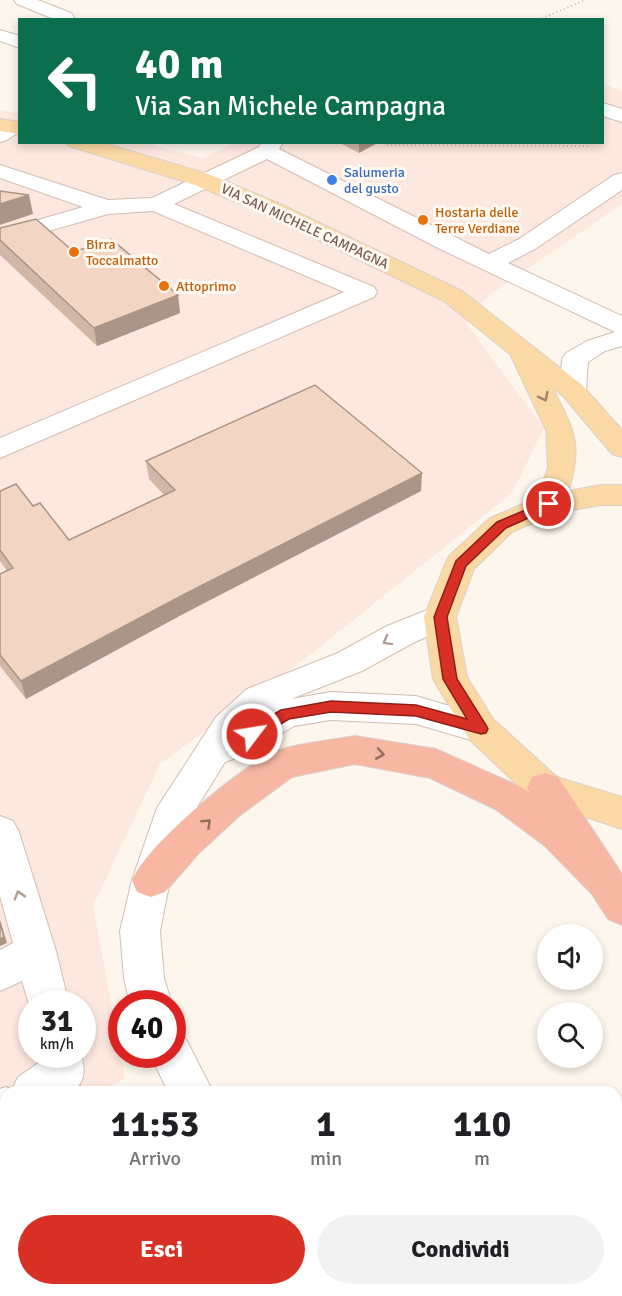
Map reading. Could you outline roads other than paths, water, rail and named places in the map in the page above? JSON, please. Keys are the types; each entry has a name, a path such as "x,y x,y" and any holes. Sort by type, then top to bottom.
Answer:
{"highway":[{"path":"151,880 185,843 226,805 283,764 355,750 436,764 508,798 558,835 614,894"},
{"path":"545,788 614,894"}],"main road":[{"name":"VIA SAN MICHELE CAMPAGNA","path":"83,144 203,180 270,208 453,296 573,391 622,448"},
{"name":"VIA SAN MICHELE CAMPAGNA","path":"517,345 561,429 562,468 549,504"},
{"path":"622,495 601,495 549,504 501,525 460,564 440,617 450,679 481,729 545,788 622,813"}],"street":[{"path":"23,0 65,17"},
{"path":"0,35 18,41"},
{"path":"604,109 622,116"},
{"path":"0,238 106,207 156,204 270,147 446,243 622,326"},
{"path":"0,171 106,207"},
{"path":"492,263 527,244 622,180"},
{"path":"0,449 365,292 156,204"},
{"path":"573,391 578,334 590,312"},
{"path":"575,359 596,346 622,338"},
{"path":"147,990 140,931 151,880 170,819 209,753 228,727 259,699 350,662 399,635 440,617"},
{"path":"209,753 235,744 286,714 331,706 416,710 481,729"},
{"path":"0,832 36,951 45,990"},
{"path":"0,972 36,951"},
{"path":"42,1086 64,1072 63,1068"},
{"path":"178,1068 188,1086"}],"place":[{"name":"Salumeria del gusto","path":"332,180"},
{"name":"Hostaria delle Terre Verdiane","path":"423,220"},
{"name":"Birra Toccalmatto","path":"74,252"},
{"name":"Attoprimo","path":"164,286"}]}
